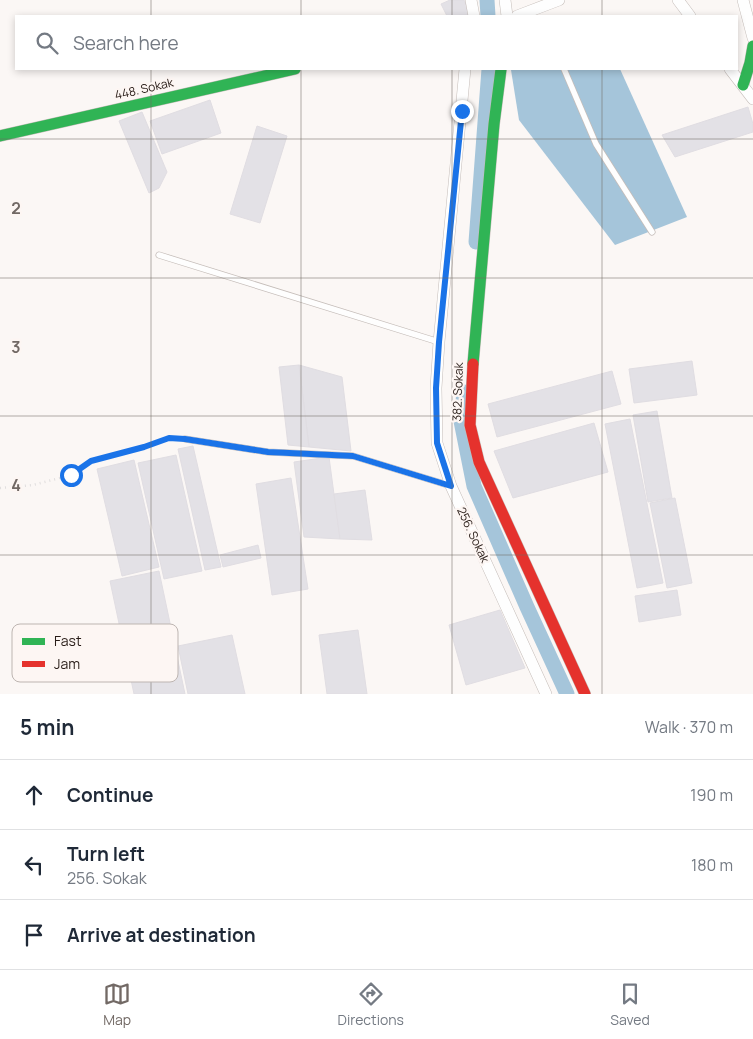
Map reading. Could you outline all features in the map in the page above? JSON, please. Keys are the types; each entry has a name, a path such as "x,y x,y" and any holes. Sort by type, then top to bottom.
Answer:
{"street":[{"path":"471,0 474,15"},
{"path":"505,0 507,15"},
{"path":"520,15 559,0"},
{"path":"678,0 689,15"},
{"path":"743,0 753,38"},
{"path":"743,85 753,46"},
{"name":"448. Sokak","path":"0,136 291,70"},
{"name":"256. Sokak","path":"465,70 439,342 436,388 437,443 451,486 546,694"},
{"name":"382. Sokak","path":"501,70 474,337 470,425 480,462 585,694"},
{"path":"731,70 753,99"}],"lane":[{"path":"564,70 596,144 652,232"},
{"path":"159,255 439,342"},
{"path":"185,439 268,452 353,456 451,486"}],"path":[{"path":"0,488 33,485 71,475 91,461 144,447 169,438 185,439"}],"water":[{"path":"511,70 620,70 687,217 615,245 519,120"}],"building":[{"path":"450,0 464,0 471,15 446,15 441,4"},
{"path":"210,100 221,133 162,154 150,121"},
{"path":"748,107 753,124 753,132 675,157 662,135"},
{"path":"142,112 167,172 159,188 149,193 119,121"},
{"path":"257,126 287,136 260,223 230,214"},
{"path":"692,361 697,395 634,403 629,369"},
{"path":"299,365 342,377 351,451 309,447"},
{"path":"299,365 309,447 288,445 279,367"},
{"path":"612,371 621,404 497,437 488,404"},
{"path":"657,411 672,498 648,502 633,415"},
{"path":"630,419 663,583 637,588 605,424"},
{"path":"594,423 608,472 513,498 494,451"},
{"path":"193,446 221,567 205,570 178,449"},
{"path":"176,455 202,571 164,579 138,463"},
{"path":"329,457 340,539 304,537 294,462"},
{"path":"134,460 159,567 122,576 97,469"},
{"path":"291,478 308,589 272,595 256,484"},
{"path":"365,490 372,540 340,539 334,494"},
{"path":"675,498 692,583 667,588 650,503"},
{"path":"258,545 261,558 223,567 220,555"},
{"path":"159,571 170,624 119,624 110,581"},
{"path":"677,590 681,615 639,622 635,596"},
{"path":"500,610 525,668 466,685 449,625"},
{"path":"358,630 367,694 327,694 319,635"},
{"path":"232,635 245,694 188,694 178,646"},
{"path":"178,661 185,694 134,694 131,682 178,682"}],"waterway":[{"path":"487,0 488,15"},
{"path":"476,242 489,70"},
{"path":"464,392 461,421 474,486 567,694"}],"traffic: fast":[{"path":"743,85 753,46"},
{"path":"0,136 291,70"},
{"path":"473,364 494,124 501,70"}],"traffic: jam":[{"path":"473,364 470,425 479,462 585,694"}],"route":[{"path":"71,475 91,461 144,447 169,438 268,452 353,456 451,486 437,443 436,388 462,111"}]}
